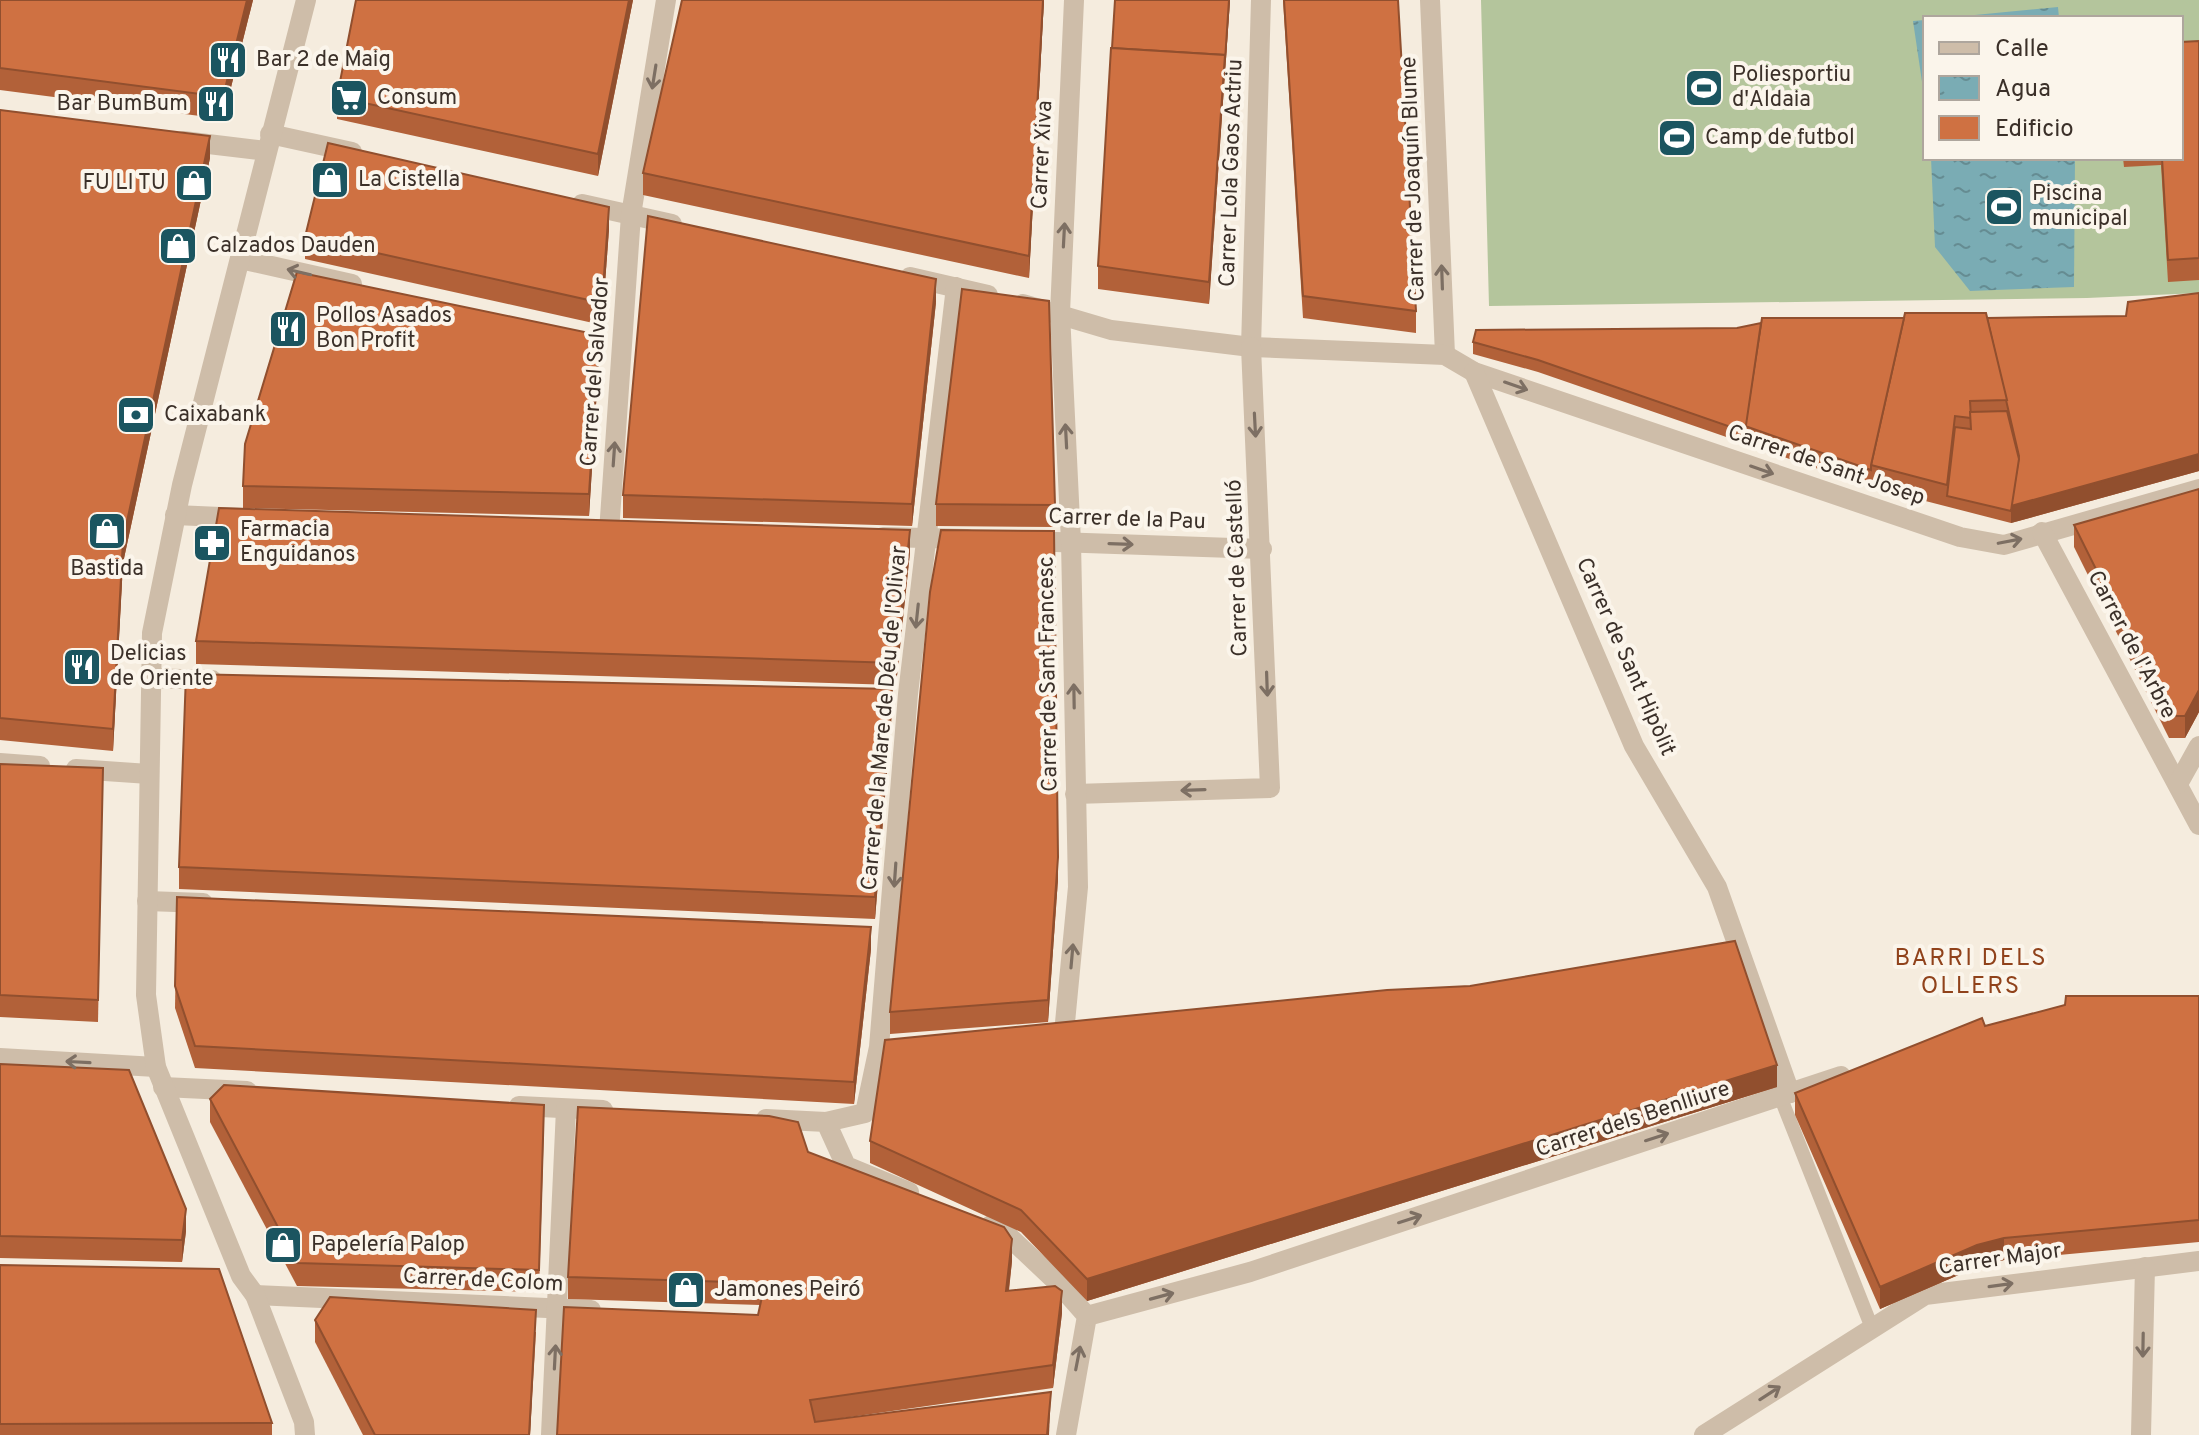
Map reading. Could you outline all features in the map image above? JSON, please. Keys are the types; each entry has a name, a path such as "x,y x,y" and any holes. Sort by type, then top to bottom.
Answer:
{"street":[{"path":"305,1435 304,1422 255,1295 241,1276 160,1077 146,995 152,633 175,515 306,0"},
{"name":"Carrer del Salvador","path":"609,532 613,344 666,0"},
{"name":"Carrer Xiva","path":"1060,313 1074,0"},
{"name":"Carrer Lola Gaos Actriu","path":"1251,347 1261,0"},
{"name":"Carrer de Joaquín Blume","path":"1430,0 1445,355"},
{"path":"165,139 268,142 369,156"},
{"path":"569,201 693,229"},
{"path":"240,259 377,290"},
{"path":"894,274 1060,313 1111,330 1251,347 1445,355"},
{"name":"Carrer de la Mare de Déu de l'Olivar","path":"826,1122 865,1113 887,1047 882,931 900,694 926,538 956,287"},
{"name":"Carrer de Sant Francesc","path":"1060,313 1071,542 1078,887 1065,1033"},
{"name":"Carrer de Castelló","path":"1075,794 1270,788 1251,347"},
{"name":"Carrer de Sant Josep","path":"1445,355 1474,372 1960,537 2004,545 2199,489"},
{"name":"Carrer de Sant Hipòlit","path":"1474,372 1634,746 1717,887 1740,943 1785,1094"},
{"path":"175,515 261,519"},
{"name":"Carrer de l'Arbre","path":"2042,532 2199,825"},
{"path":"862,537 984,540"},
{"name":"Carrer de la Pau","path":"1013,540 1262,549"},
{"path":"150,678 234,680"},
{"path":"2178,784 2199,746"},
{"path":"0,763 149,774"},
{"path":"147,901 226,904"},
{"path":"1709,949 1740,943"},
{"path":"0,1058 265,1092"},
{"name":"Carrer dels Benlliure","path":"1087,1316 1250,1272 1866,1068"},
{"path":"503,1105 627,1112"},
{"path":"551,1435 566,1109"},
{"path":"750,1118 826,1122 846,1166 930,1200"},
{"path":"973,1218 1001,1229 1058,1283 1087,1316 1062,1403 1066,1435"},
{"name":"Carrer Major","path":"1704,1435 1925,1295 2199,1261"},
{"path":"2141,1435 2145,1267"},
{"path":"213,1276 241,1276"},
{"name":"Carrer de Colom","path":"255,1295 618,1311"}],"lane":[{"name":"Carrer de Sant Hipòlit","path":"1785,1094 1872,1328"}],"green space":[{"name":"Poliesportiu d'Aldaia","path":"1481,0 2199,0 2199,293 2087,298 1489,306"}],"water":[{"path":"2058,7 2059,16 1965,16"},
{"path":"1923,20 1923,88 1913,21"},
{"name":"Piscina municipal","path":"1931,160 2075,160 2074,287 1970,291 1935,247"}],"building":[{"path":"0,0 247,0 223,97 0,68"},
{"path":"356,0 629,0 598,154 337,97"},
{"path":"682,0 1043,0 1029,256 643,173"},
{"path":"1115,0 1229,0 1225,60 1225,55 1112,48"},
{"path":"1284,0 1398,0 1416,311 1303,296"},
{"path":"2199,41 2199,258 2168,260 2162,160 2183,160 2183,42"},
{"path":"1111,48 1225,55 1209,282 1098,266"},
{"path":"0,110 210,136 123,540 113,729 0,718"},
{"path":"328,143 609,207 602,303 305,237"},
{"path":"648,216 936,279 912,504 623,495"},
{"path":"297,272 599,335 589,494 243,486 245,444"},
{"path":"962,289 1049,301 1055,505 936,504"},
{"path":"2199,293 2199,454 2011,506 2019,456 1987,318 2126,316 2128,302"},
{"path":"1905,313 1986,313 2007,400 1970,401 1971,418 1955,416 1947,485 1871,465"},
{"path":"1762,318 1904,318 1871,470 1745,426"},
{"path":"1761,323 1745,432 1538,360 1473,342 1476,330 1737,328"},
{"path":"2007,411 2019,459 2011,511 1947,496 1955,427 1971,429 1970,412"},
{"path":"2199,489 2199,690 2185,716 2169,716 2074,525"},
{"path":"219,508 910,530 896,663 196,641"},
{"path":"941,530 1054,531 1058,857 1048,1000 890,1012 930,592"},
{"path":"186,674 892,689 875,897 179,867"},
{"path":"0,764 103,768 98,1000 0,995"},
{"path":"177,897 871,927 854,1082 195,1046 175,986"},
{"path":"1735,941 1777,1065 1087,1279 1021,1210 870,1141 885,1040 1387,990 1470,986"},
{"path":"2066,996 2199,996 2199,1220 2004,1238 1977,1245 1880,1287 1795,1093 1982,1018 1985,1026 2065,1005"},
{"path":"0,1064 129,1070 186,1209 182,1240 0,1236"},
{"path":"224,1085 544,1105 539,1270 297,1263 210,1099"},
{"path":"578,1107 769,1116 798,1122 808,1152 1004,1227 1012,1239 1006,1291 1055,1286 1062,1291 1053,1365 810,1400 815,1422 1051,1392 1047,1435 557,1435 564,1307 758,1315 765,1283 568,1277"},
{"path":"0,1265 219,1269 272,1423 0,1424"},
{"path":"330,1297 536,1310 529,1435 375,1435 315,1320"}],"place":[{"name":"Bar 2 de Maig","path":"228,60"},
{"name":"Poliesportiu d'Aldaia","path":"1704,88"},
{"name":"Consum","path":"349,98"},
{"name":"Bar BumBum","path":"216,104"},
{"name":"Camp de futbol","path":"1677,138"},
{"name":"La Cistella","path":"330,180"},
{"name":"FU LI TU","path":"194,183"},
{"name":"Piscina municipal","path":"2004,207"},
{"name":"Calzados Dauden","path":"178,246"},
{"name":"Pollos Asados Bon Profit","path":"288,329"},
{"name":"Caixabank","path":"136,415"},
{"name":"Bastida","path":"107,531"},
{"name":"Farmacia Enguidanos","path":"212,543"},
{"name":"Delicias de Oriente","path":"82,667"},
{"name":"Papelería Palop","path":"283,1245"},
{"name":"Jamones Peiró","path":"686,1290"}],"district":[{"name":"BARRI DELS OLLERS","path":"1971,973"}]}
